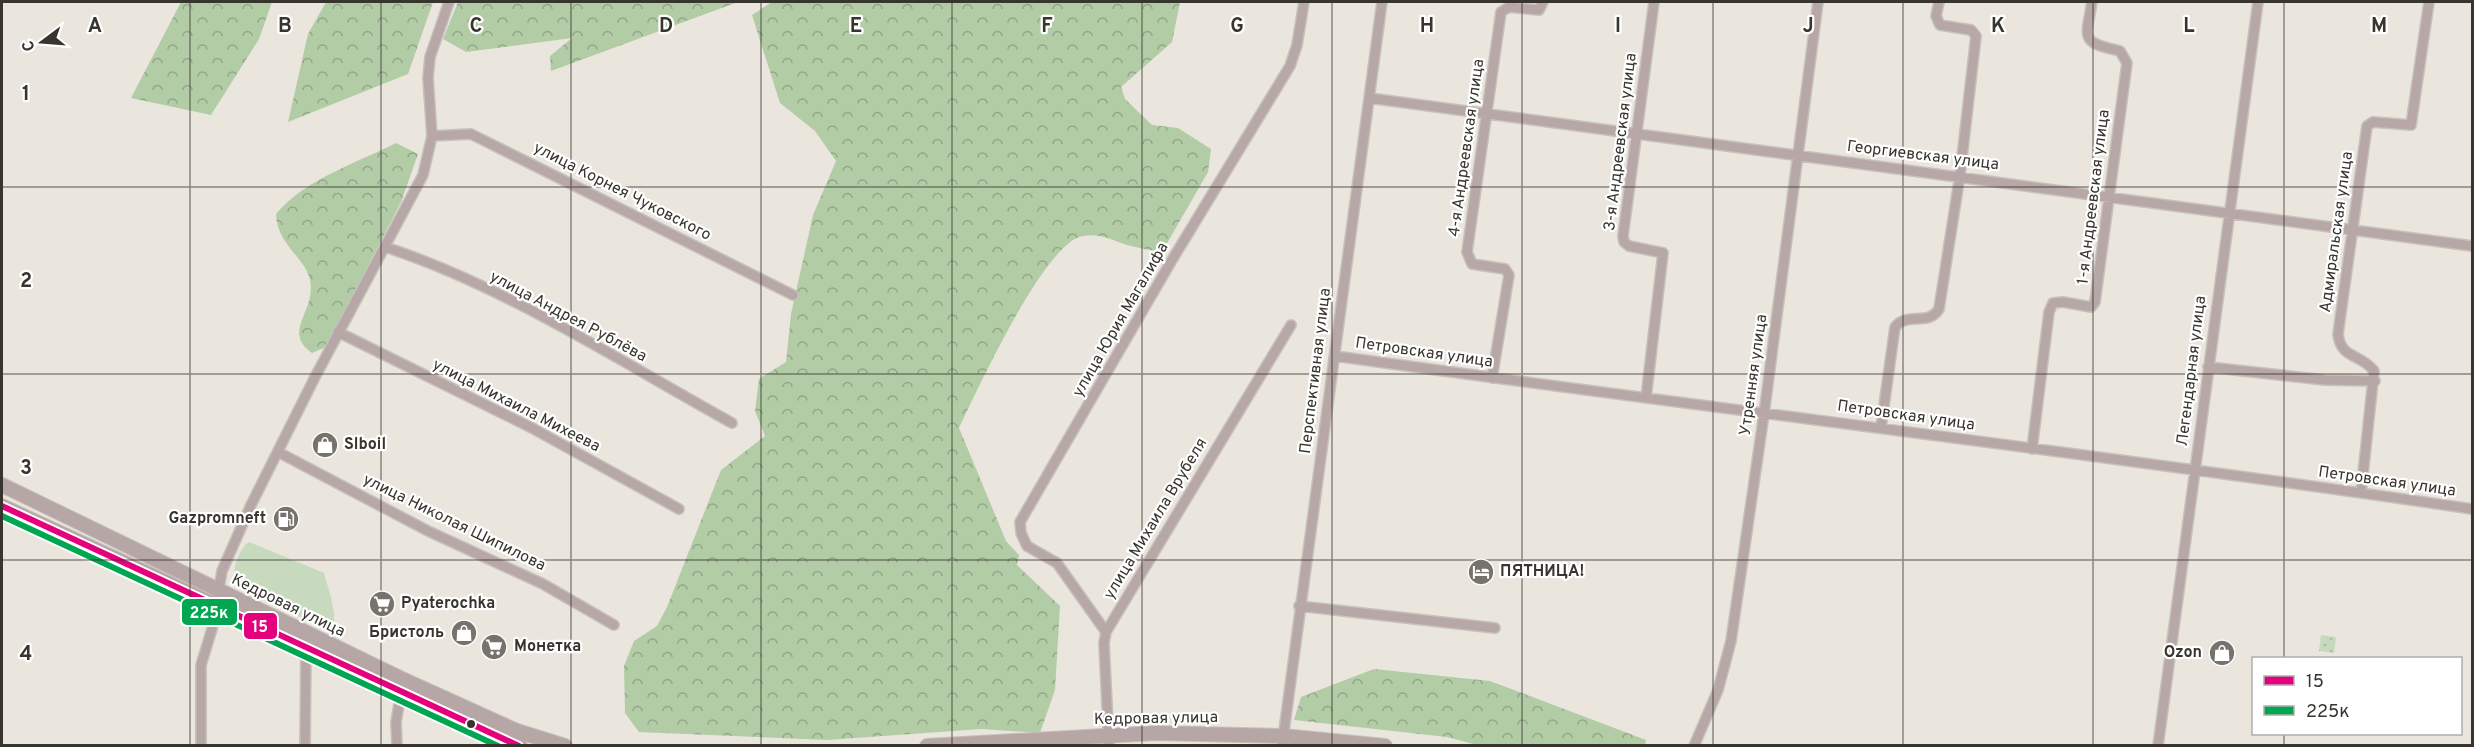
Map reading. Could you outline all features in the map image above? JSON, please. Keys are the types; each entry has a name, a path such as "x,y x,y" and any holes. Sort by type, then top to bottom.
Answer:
{"main road":[{"name":"Кедровая улица","path":"2,485 517,731 565,746"},
{"name":"Кедровая улица","path":"2,506 306,647 499,741 520,746"},
{"name":"Кедровая улица","path":"927,746 1109,740 1156,733 1385,746"}],"street":[{"path":"201,746 201,665 212,629 217,589 236,536 338,332 423,175 432,136 428,78 430,57 449,2"},
{"name":"улица Юрия Магалифа","path":"1106,632 1057,563 1027,546 1021,533 1020,522 1172,261 1290,66 1297,45 1304,2"},
{"name":"Перспективная улица","path":"1283,741 1299,606 1382,2"},
{"name":"4-я Андреевская улица","path":"1491,378 1509,275 1505,269 1472,264 1467,252 1501,12 1509,7 1539,10 1543,2"},
{"name":"3-я Андреевская улица","path":"1646,398 1663,253 1629,246 1624,242 1654,2"},
{"name":"Утренняя улица","path":"1694,746 1718,690 1731,640 1764,414 1818,2"},
{"path":"1881,427 1895,327 1900,321 1908,318 1928,319 1934,316 1939,309 1960,175 1976,36 1971,30 1940,25 1936,16 1939,2"},
{"name":"1-я Андреевская улица","path":"2032,449 2049,312 2053,303 2063,302 2091,307 2095,302 2127,63 2120,51 2095,45 2090,41 2087,35 2092,2"},
{"name":"Легендарная улица","path":"2158,746 2228,212 2259,2"},
{"name":"Адмиральская улица","path":"2375,381 2374,371 2368,363 2339,346 2338,334 2367,126 2373,122 2411,125 2430,2"},
{"name":"Георгиевская улица","path":"1369,98 1637,135 1960,175 2472,246"},
{"name":"улица Корнея Чуковского","path":"432,136 471,134 793,295"},
{"name":"улица Андрея Рублёва","path":"385,247 433,262 554,324 732,423"},
{"name":"улица Михаила Врубеля","path":"1109,740 1104,643 1106,632 1292,325"},
{"name":"улица Михаила Михеева","path":"338,332 532,428 679,509"},
{"name":"Петровская улица","path":"1335,356 1764,414 1881,427 2472,509"},
{"path":"2208,366 2325,380 2375,381 2361,493"},
{"name":"улица Николая Шипилова","path":"278,452 428,531 543,584 615,625"},
{"path":"1299,606 1495,628"},
{"path":"305,746 306,647"},
{"path":"397,746 396,722 401,692"}],"green space":[{"path":"181,2 272,2 259,39 211,115 131,98"},
{"path":"326,2 433,2 408,74 288,122 308,34"},
{"path":"458,2 738,2 551,71 550,56 572,38 466,52 443,39"},
{"path":"772,2 1180,2 1172,42 1121,87 1125,99 1152,125 1178,128 1211,149 1208,172 1162,252 1131,246 1095,235 1083,236 1068,244 1050,263 1032,289 996,352 959,428 1006,541 1019,555 1017,565 1060,606 1055,690 1040,733 981,729 827,740 639,732 625,713 624,666 634,641 657,626 667,607 721,470 765,436 755,411 759,379 786,362 791,314 813,215 836,161 815,131 780,103 752,15"},
{"path":"396,143 418,154 401,202 326,347 312,353 303,345 300,337 300,328 311,291 310,280 303,264 281,234 276,214 316,181"},
{"path":"249,542 324,573 334,612 331,632 235,585 236,562 241,550"},
{"path":"2321,635 2336,637 2334,653 2319,651"},
{"path":"1374,669 1490,681 1646,740 1645,745 1477,745 1447,737 1294,720 1301,697"}],"transit line":[{"name":"15","path":"2,506 519,746"},
{"name":"225к","path":"2,516 498,746"}],"place":[{"name":"Slboil","path":"325,445"},
{"name":"Gazpromneft","path":"286,519"},
{"name":"ПЯТНИЦА!","path":"1481,572"},
{"name":"Pyaterochka","path":"382,604"},
{"name":"Бристоль","path":"464,633"},
{"name":"Монетка","path":"494,647"},
{"name":"Ozon","path":"2222,653"}]}
